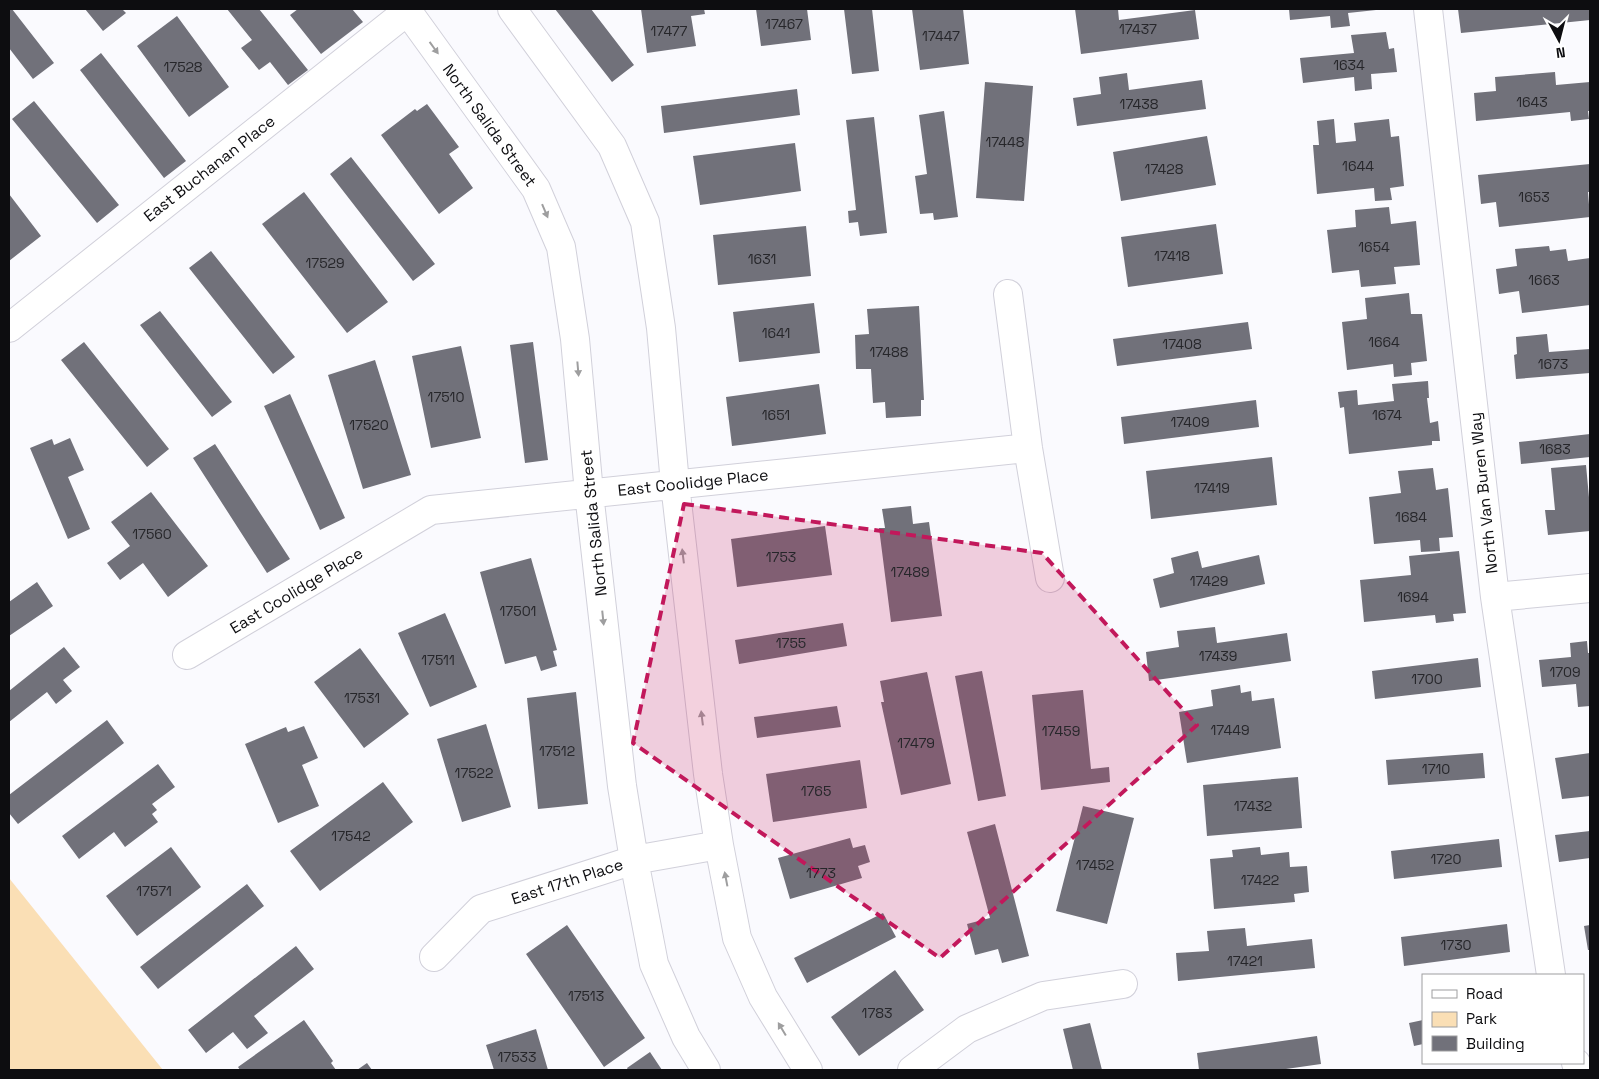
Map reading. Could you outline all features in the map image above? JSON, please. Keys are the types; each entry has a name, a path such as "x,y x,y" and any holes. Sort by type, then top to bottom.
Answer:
{"street":[{"name":"East Buchanan Place","path":"9,328 408,9"},
{"name":"North Salida Street","path":"408,9 536,189 561,247 575,339 589,493 622,786 634,860 654,964 686,1037 706,1070"},
{"path":"512,9 612,146 645,222 661,328 675,484 708,774 719,845 737,938 763,997 808,1070"},
{"name":"North Van Buren Way","path":"1428,9 1495,597 1551,974"},
{"path":"1008,294 1028,448 1050,578"},
{"name":"East Coolidge Place","path":"187,655 431,510 1028,448"},
{"path":"1495,597 1590,588"},
{"name":"East 17th Place","path":"434,956 481,909 634,860 719,845"},
{"path":"912,1070 967,1029 1043,996 1123,984"}],"highlighted area":[{"path":"684,504 1042,553 1197,725 940,958 633,743"}],"green space":[{"path":"9,878 163,1070 9,1070"}],"building":[{"path":"9,9 12,9 54,63 33,79 9,48"},
{"path":"85,9 122,9 126,13 103,31"},
{"path":"227,9 259,9 308,70 288,85 270,62 259,70 241,48 252,40"},
{"path":"298,9 352,9 363,22 321,54 290,15"},
{"path":"555,9 591,9 634,65 612,82"},
{"path":"641,9 704,9 705,14 691,16 696,46 647,53"},
{"path":"756,9 807,9 811,40 761,46"},
{"path":"844,9 872,9 879,71 852,74"},
{"path":"912,9 963,9 969,64 920,70"},
{"path":"1075,9 1118,9 1119,20 1195,10 1199,39 1081,54"},
{"path":"1289,9 1376,10 1348,13 1350,26 1331,28 1330,16 1290,20"},
{"path":"1458,9 1590,9 1590,20 1461,33"},
{"path":"177,16 229,87 189,117 137,46"},
{"path":"1386,32 1389,49 1394,48 1397,72 1371,74 1372,89 1355,91 1354,77 1303,83 1300,58 1354,53 1351,35"},
{"path":"101,53 186,161 164,178 80,70"},
{"path":"1555,72 1556,85 1590,82 1589,119 1571,121 1570,112 1476,121 1474,93 1496,91 1495,77"},
{"path":"1127,73 1129,90 1202,80 1206,109 1077,126 1073,98 1101,94 1099,77"},
{"path":"985,82 1033,86 1024,201 976,198"},
{"path":"797,89 800,115 664,133 661,106"},
{"path":"34,101 119,205 97,223 12,119"},
{"path":"427,104 459,147 449,154 473,188 439,214 381,135 415,109 417,111"},
{"path":"944,111 958,217 934,220 933,213 920,214 915,176 927,174 919,115"},
{"path":"874,117 887,233 860,236 858,222 849,223 848,211 856,210 846,120"},
{"path":"1334,119 1336,143 1356,141 1354,123 1389,119 1391,137 1399,136 1404,186 1390,188 1392,200 1375,201 1374,188 1317,194 1313,145 1319,145 1317,121"},
{"path":"1207,136 1216,185 1121,201 1113,152"},
{"path":"795,143 801,191 700,205 693,156"},
{"path":"351,157 435,264 413,281 330,174"},
{"path":"1590,164 1590,192 1588,192 1590,217 1499,227 1496,202 1481,204 1478,175"},
{"path":"304,192 388,302 347,333 262,224"},
{"path":"9,194 41,236 9,261"},
{"path":"1389,207 1391,224 1416,221 1420,265 1394,267 1396,284 1361,287 1359,270 1332,273 1327,230 1356,227 1355,210"},
{"path":"1216,224 1223,274 1128,287 1121,237"},
{"path":"806,226 811,276 718,285 713,235"},
{"path":"1549,246 1550,251 1566,249 1568,261 1590,258 1590,305 1522,313 1519,291 1499,294 1496,269 1517,266 1515,249"},
{"path":"211,251 295,357 273,374 189,268"},
{"path":"1409,293 1411,314 1422,314 1427,361 1411,363 1412,375 1394,377 1393,364 1347,370 1342,322 1367,319 1365,298"},
{"path":"814,303 820,353 739,362 733,312"},
{"path":"919,306 924,400 921,400 921,416 886,418 885,402 873,403 871,369 856,369 855,335 869,334 867,309"},
{"path":"160,311 232,402 212,417 140,325"},
{"path":"1248,322 1252,349 1117,366 1113,339"},
{"path":"1547,334 1549,352 1590,349 1590,373 1516,379 1514,355 1517,354 1516,337"},
{"path":"84,342 169,449 147,467 61,360"},
{"path":"533,342 548,460 525,463 510,345"},
{"path":"461,346 481,438 431,448 412,356"},
{"path":"375,360 411,475 363,489 328,375"},
{"path":"1428,381 1429,398 1427,398 1430,423 1438,421 1440,441 1432,441 1432,445 1349,454 1344,407 1340,408 1338,392 1357,390 1358,405 1394,401 1392,384"},
{"path":"819,384 826,434 732,446 726,397"},
{"path":"290,394 345,518 320,530 264,406"},
{"path":"1256,400 1259,427 1124,444 1121,417"},
{"path":"1590,434 1590,457 1521,464 1519,442"},
{"path":"70,438 84,470 68,477 90,529 68,539 30,448 52,439 54,445"},
{"path":"215,444 290,559 267,573 193,458"},
{"path":"1272,457 1277,505 1151,519 1146,471"},
{"path":"1586,465 1590,531 1548,535 1545,510 1555,510 1551,468"},
{"path":"1433,468 1436,490 1448,488 1453,537 1439,538 1440,551 1421,552 1420,540 1374,544 1369,497 1401,493 1398,471"},
{"path":"151,492 208,566 168,597 143,563 120,580 107,563 130,546 111,522"},
{"path":"911,506 913,524 929,522 942,616 891,622 879,528 885,528 882,509"},
{"path":"825,526 832,575 737,587 731,539"},
{"path":"1198,551 1202,568 1259,555 1265,584 1160,608 1153,579 1174,573 1171,558"},
{"path":"1459,551 1466,613 1453,614 1454,621 1436,623 1435,615 1364,622 1360,580 1411,575 1409,556"},
{"path":"531,558 557,650 553,651 557,666 541,671 536,656 505,664 480,572"},
{"path":"37,582 53,606 9,636 9,602"},
{"path":"445,613 477,687 430,707 398,633"},
{"path":"843,623 847,646 739,664 735,640"},
{"path":"1215,627 1217,643 1287,633 1291,661 1149,681 1146,652 1179,647 1177,631"},
{"path":"1587,641 1588,653 1590,653 1590,706 1578,707 1576,684 1542,687 1539,660 1571,657 1570,643"},
{"path":"64,647 80,667 63,680 72,691 56,704 47,692 9,722 9,691"},
{"path":"360,648 409,714 364,748 314,682"},
{"path":"1478,658 1481,687 1375,699 1372,671"},
{"path":"982,671 1006,796 978,801 955,676"},
{"path":"927,672 951,784 901,795 881,702 884,702 880,681"},
{"path":"1240,685 1241,693 1251,691 1252,701 1274,698 1281,748 1187,763 1179,712 1213,706 1211,690"},
{"path":"1083,690 1091,769 1109,767 1110,782 1041,790 1032,695"},
{"path":"576,692 588,804 538,809 527,698"},
{"path":"837,706 841,727 757,738 754,717"},
{"path":"107,720 124,743 18,824 9,813 9,795"},
{"path":"486,724 511,807 462,822 437,739"},
{"path":"304,726 318,758 302,765 319,806 278,823 245,744 286,727 288,732"},
{"path":"1483,753 1485,778 1388,785 1386,760"},
{"path":"1590,753 1590,796 1562,799 1555,758"},
{"path":"860,760 867,808 773,822 766,774"},
{"path":"158,764 175,787 152,804 157,810 152,814 158,822 125,847 114,832 79,859 62,836"},
{"path":"1298,777 1302,828 1207,836 1203,785"},
{"path":"383,782 413,822 320,891 290,851"},
{"path":"1083,806 1134,818 1107,924 1056,911"},
{"path":"995,824 1029,956 1002,963 998,949 975,955 967,924 990,918 967,832"},
{"path":"1590,831 1590,858 1559,862 1555,835"},
{"path":"850,838 853,848 865,845 870,862 858,866 862,878 790,899 778,858"},
{"path":"1499,839 1502,867 1394,879 1391,851"},
{"path":"171,847 201,887 137,936 106,896"},
{"path":"1260,847 1261,855 1289,852 1290,867 1307,866 1309,892 1294,894 1295,902 1214,909 1210,859 1233,857 1232,850"},
{"path":"247,884 264,906 158,989 140,967"},
{"path":"883,913 896,937 807,983 794,958"},
{"path":"1507,924 1510,952 1404,966 1401,937"},
{"path":"567,925 645,1038 604,1067 526,954"},
{"path":"1590,925 1590,950 1588,950 1584,926"},
{"path":"1245,928 1247,946 1312,939 1315,968 1178,981 1176,953 1209,951 1207,931"},
{"path":"296,946 314,969 254,1016 268,1033 247,1049 233,1032 206,1053 188,1030"},
{"path":"895,970 924,1010 859,1056 831,1017"},
{"path":"304,1020 333,1061 331,1063 336,1070 240,1070 238,1067"},
{"path":"1422,1020 1422,1044 1414,1046 1409,1023"},
{"path":"1090,1023 1102,1070 1073,1070 1063,1029"},
{"path":"536,1029 548,1070 494,1070 486,1045"},
{"path":"1317,1036 1321,1064 1279,1070 1199,1070 1197,1053"},
{"path":"650,1052 662,1070 628,1070 627,1068"},
{"path":"367,1063 372,1070 357,1070"}]}
